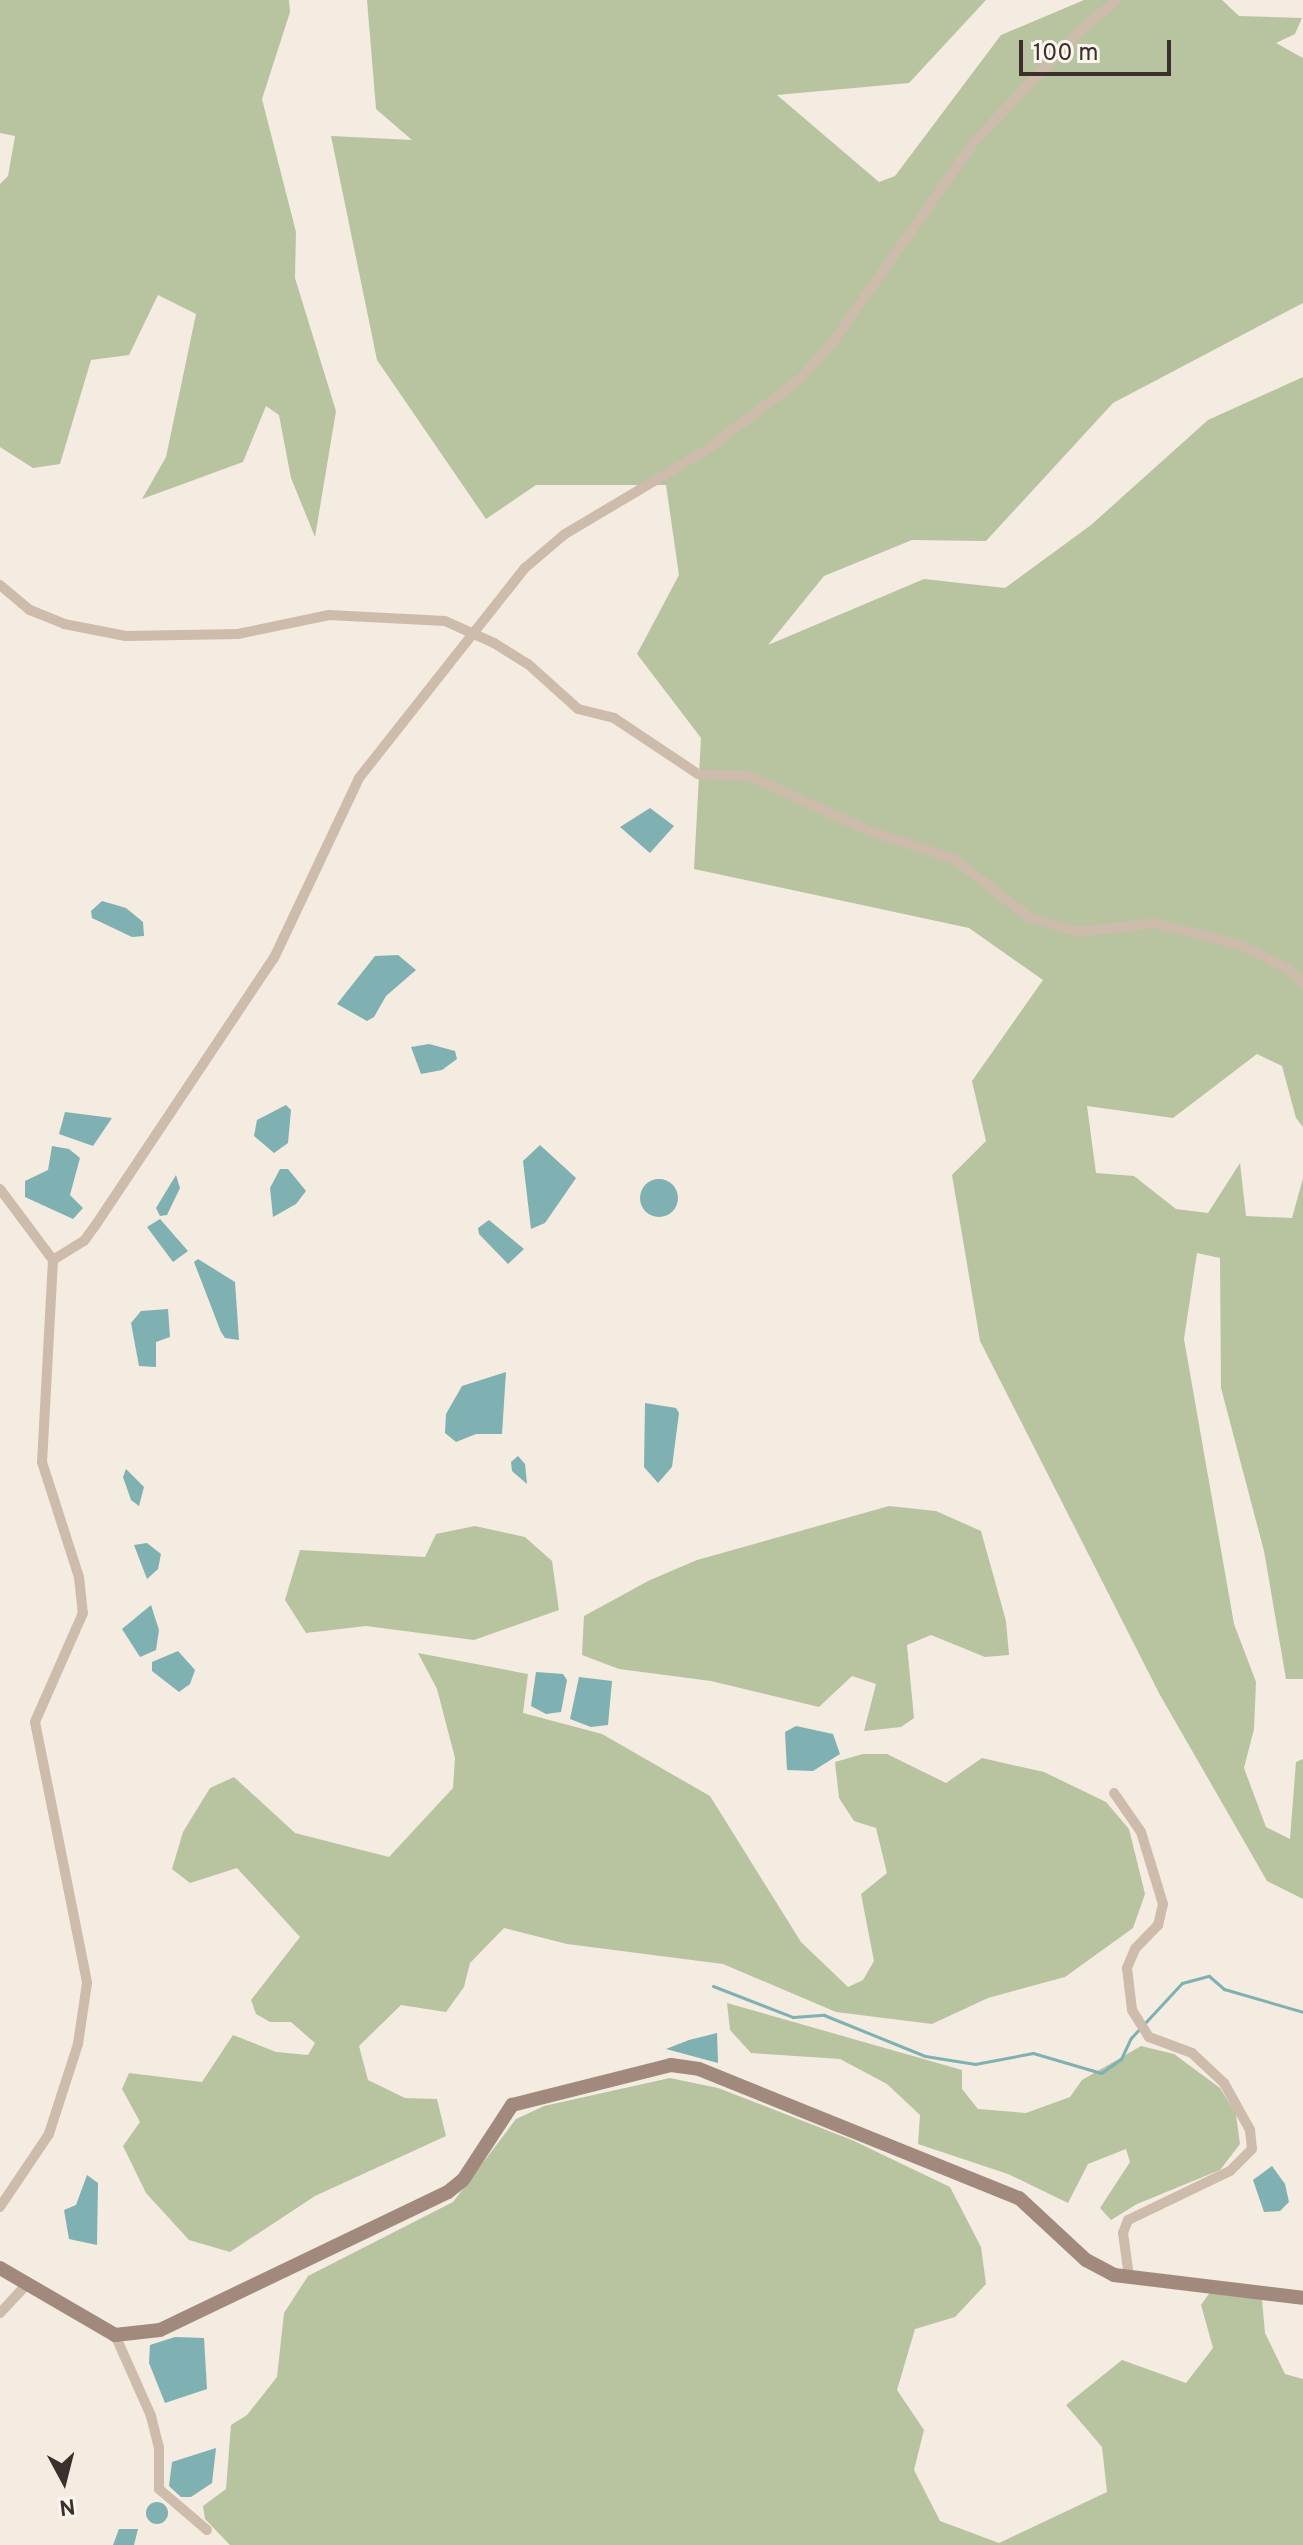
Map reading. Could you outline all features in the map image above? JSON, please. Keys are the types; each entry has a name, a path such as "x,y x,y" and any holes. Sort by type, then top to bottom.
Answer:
{"street":[{"path":"53,1260 84,1241 95,1226 274,958 359,778 525,568 565,534 705,451 799,380 833,342 974,142 1082,29 1117,0"},
{"path":"0,585 30,610 97,633 238,634 329,615 360,614 445,621 528,664 578,709 614,718 698,774 750,776 869,831 954,859 1030,918 1079,932 1154,923 1241,945 1288,969 1303,983"},
{"path":"0,1189 53,1260 42,1462 79,1577 83,1613 35,1722 87,1983 78,2044 49,2134 0,2207"},
{"path":"1114,1793 1141,1832 1163,1904 1158,1925 1135,1949 1127,1968 1132,2010 1149,2037 1192,2053 1224,2083 1250,2130 1252,2149 1230,2171 1128,2220 1123,2233 1129,2276"},
{"path":"0,2268 115,2335 134,2336 180,2322 448,2192 463,2180 512,2105 671,2065 699,2069 1019,2198 1086,2260 1114,2275 1303,2298"},
{"path":"0,2313 27,2284"},
{"path":"115,2335 151,2416 159,2447 159,2489 207,2530"}],"green space":[{"path":"0,0 289,0 290,12 262,99 296,232 295,278 336,411 315,537 291,478 279,415 266,406 243,462 142,499 166,457 196,314 158,295 129,355 91,360 60,464 33,468 0,447 0,184 8,176 15,136 0,133"},
{"path":"367,0 986,0 909,83 777,95 879,182 895,176 1001,35 1084,0 1222,0 1239,16 1302,18 1295,34 1276,43 1303,58 1303,303 1113,403 986,541 912,540 824,576 768,645 924,579 1005,588 1091,525 1208,420 1303,377 1303,1127 1296,1118 1282,1066 1257,1054 1173,1118 1087,1106 1096,1173 1134,1176 1176,1209 1208,1213 1240,1163 1246,1216 1292,1218 1303,1178 1303,1679 1286,1679 1264,1551 1221,1388 1220,1258 1197,1253 1184,1339 1234,1624 1256,1682 1254,1729 1244,1768 1266,1827 1290,1839 1296,1762 1303,1759 1303,1899 1267,1881 1160,1695 980,1341 952,1175 986,1141 972,1081 1043,980 969,928 694,869 701,738 637,654 679,575 666,485 536,485 486,519 377,360 331,136 412,140 376,109"},
{"path":"889,1506 936,1511 981,1531 1006,1621 1009,1655 985,1657 931,1635 907,1645 914,1718 901,1727 864,1731 876,1684 852,1676 819,1707 711,1681 619,1669 582,1655 584,1616 650,1580 697,1560"},
{"path":"475,1526 525,1537 552,1561 559,1610 474,1640 366,1626 306,1633 285,1600 300,1550 425,1557 436,1534"},
{"path":"418,1653 528,1674 523,1713 602,1734 710,1796 801,1942 848,1987 863,1980 874,1961 861,1894 887,1873 876,1828 854,1821 839,1798 835,1762 863,1754 887,1754 946,1783 982,1758 1044,1772 1106,1802 1129,1829 1145,1894 1133,1928 1065,1977 988,1998 932,2024 836,2012 723,1964 567,1944 504,1928 470,1963 464,1987 446,2012 401,2005 359,2046 368,2080 405,2098 437,2099 446,2136 315,2196 230,2252 189,2240 146,2193 123,2146 140,2122 122,2089 129,2073 202,2082 233,2035 276,2052 308,2055 315,2043 291,2022 270,2022 256,2014 251,2000 300,1937 237,1868 190,1883 172,1869 183,1832 210,1788 234,1777 295,1833 389,1857 453,1788 455,1758 437,1689"},
{"path":"727,2003 962,2070 962,2089 978,2109 1026,2113 1070,2097 1082,2080 1141,2046 1174,2054 1220,2088 1236,2114 1240,2144 1220,2170 1137,2204 1111,2220 1100,2208 1130,2162 1126,2149 1088,2164 1068,2203 1008,2174 918,2144 920,2115 887,2084 840,2059 751,2053 730,2030"},
{"path":"670,2078 718,2088 852,2140 950,2187 981,2247 986,2284 955,2317 915,2329 897,2390 924,2430 914,2470 940,2521 999,2543 1107,2492 1102,2447 1066,2405 1122,2360 1186,2383 1213,2348 1201,2305 1213,2288 1262,2300 1265,2333 1285,2374 1303,2379 1303,2545 230,2545 205,2519 203,2506 226,2489 231,2425 247,2415 277,2377 284,2313 308,2276 453,2202 516,2119 544,2106"}],"water":[{"path":"650,808 674,826 650,853 620,827"},
{"path":"102,901 126,908 143,922 144,936 132,937 92,918 91,911"},
{"path":"398,955 416,970 386,996 374,1017 367,1021 337,1004 375,956"},
{"path":"429,1044 455,1051 457,1059 442,1070 421,1074 411,1047"},
{"path":"286,1105 291,1110 288,1143 274,1153 254,1136 257,1120"},
{"path":"65,1112 112,1118 93,1146 59,1134"},
{"path":"540,1145 576,1178 545,1223 531,1229 523,1161"},
{"path":"52,1146 69,1149 80,1158 70,1195 83,1208 73,1219 25,1197 25,1181 48,1170"},
{"path":"280,1169 288,1169 306,1191 296,1204 273,1217 270,1188"},
{"path":"176,1175 180,1188 167,1215 160,1216 156,1208"},
{"path":"659,1179 672,1185 678,1198 672,1211 659,1217 646,1211 640,1198 646,1185"},
{"path":"160,1219 188,1251 173,1262 147,1227"},
{"path":"489,1220 524,1249 508,1264 479,1234 478,1228"},
{"path":"198,1259 235,1282 239,1340 225,1338 221,1332 194,1262"},
{"path":"168,1309 170,1337 156,1342 156,1367 139,1366 131,1323 141,1311"},
{"path":"506,1372 502,1434 476,1434 456,1442 445,1433 446,1414 462,1386"},
{"path":"645,1403 676,1408 679,1413 672,1467 658,1483 644,1467"},
{"path":"518,1456 525,1464 527,1484 512,1471 511,1462"},
{"path":"126,1469 144,1487 139,1506 131,1500 123,1477"},
{"path":"147,1543 161,1554 158,1569 147,1579 134,1545"},
{"path":"151,1605 159,1630 156,1650 140,1657 122,1629"},
{"path":"178,1651 195,1670 190,1684 179,1692 152,1671 152,1662"},
{"path":"536,1672 563,1674 567,1680 561,1712 546,1714 531,1706"},
{"path":"579,1677 612,1681 608,1725 591,1727 570,1719"},
{"path":"796,1726 833,1734 840,1754 813,1771 787,1770 785,1732"},
{"path":"717,2033 718,2063 666,2049 689,2040"},
{"path":"1272,2166 1285,2184 1289,2202 1280,2211 1264,2212 1253,2180"},
{"path":"87,2175 98,2183 97,2245 69,2239 64,2210 76,2205"},
{"path":"175,2337 204,2338 207,2389 165,2403 149,2363 150,2345"},
{"path":"216,2448 212,2483 191,2497 181,2497 169,2486 172,2462"},
{"path":"157,2502 165,2505 168,2513 165,2521 157,2524 149,2521 146,2513 149,2505"},
{"path":"119,2529 138,2529 134,2545 113,2545"}],"waterway":[{"path":"713,1986 793,2017 824,2015 925,2056 975,2064 1033,2053 1101,2073 1121,2059 1131,2038 1182,1983 1209,1976 1224,1989 1303,2012"}]}
